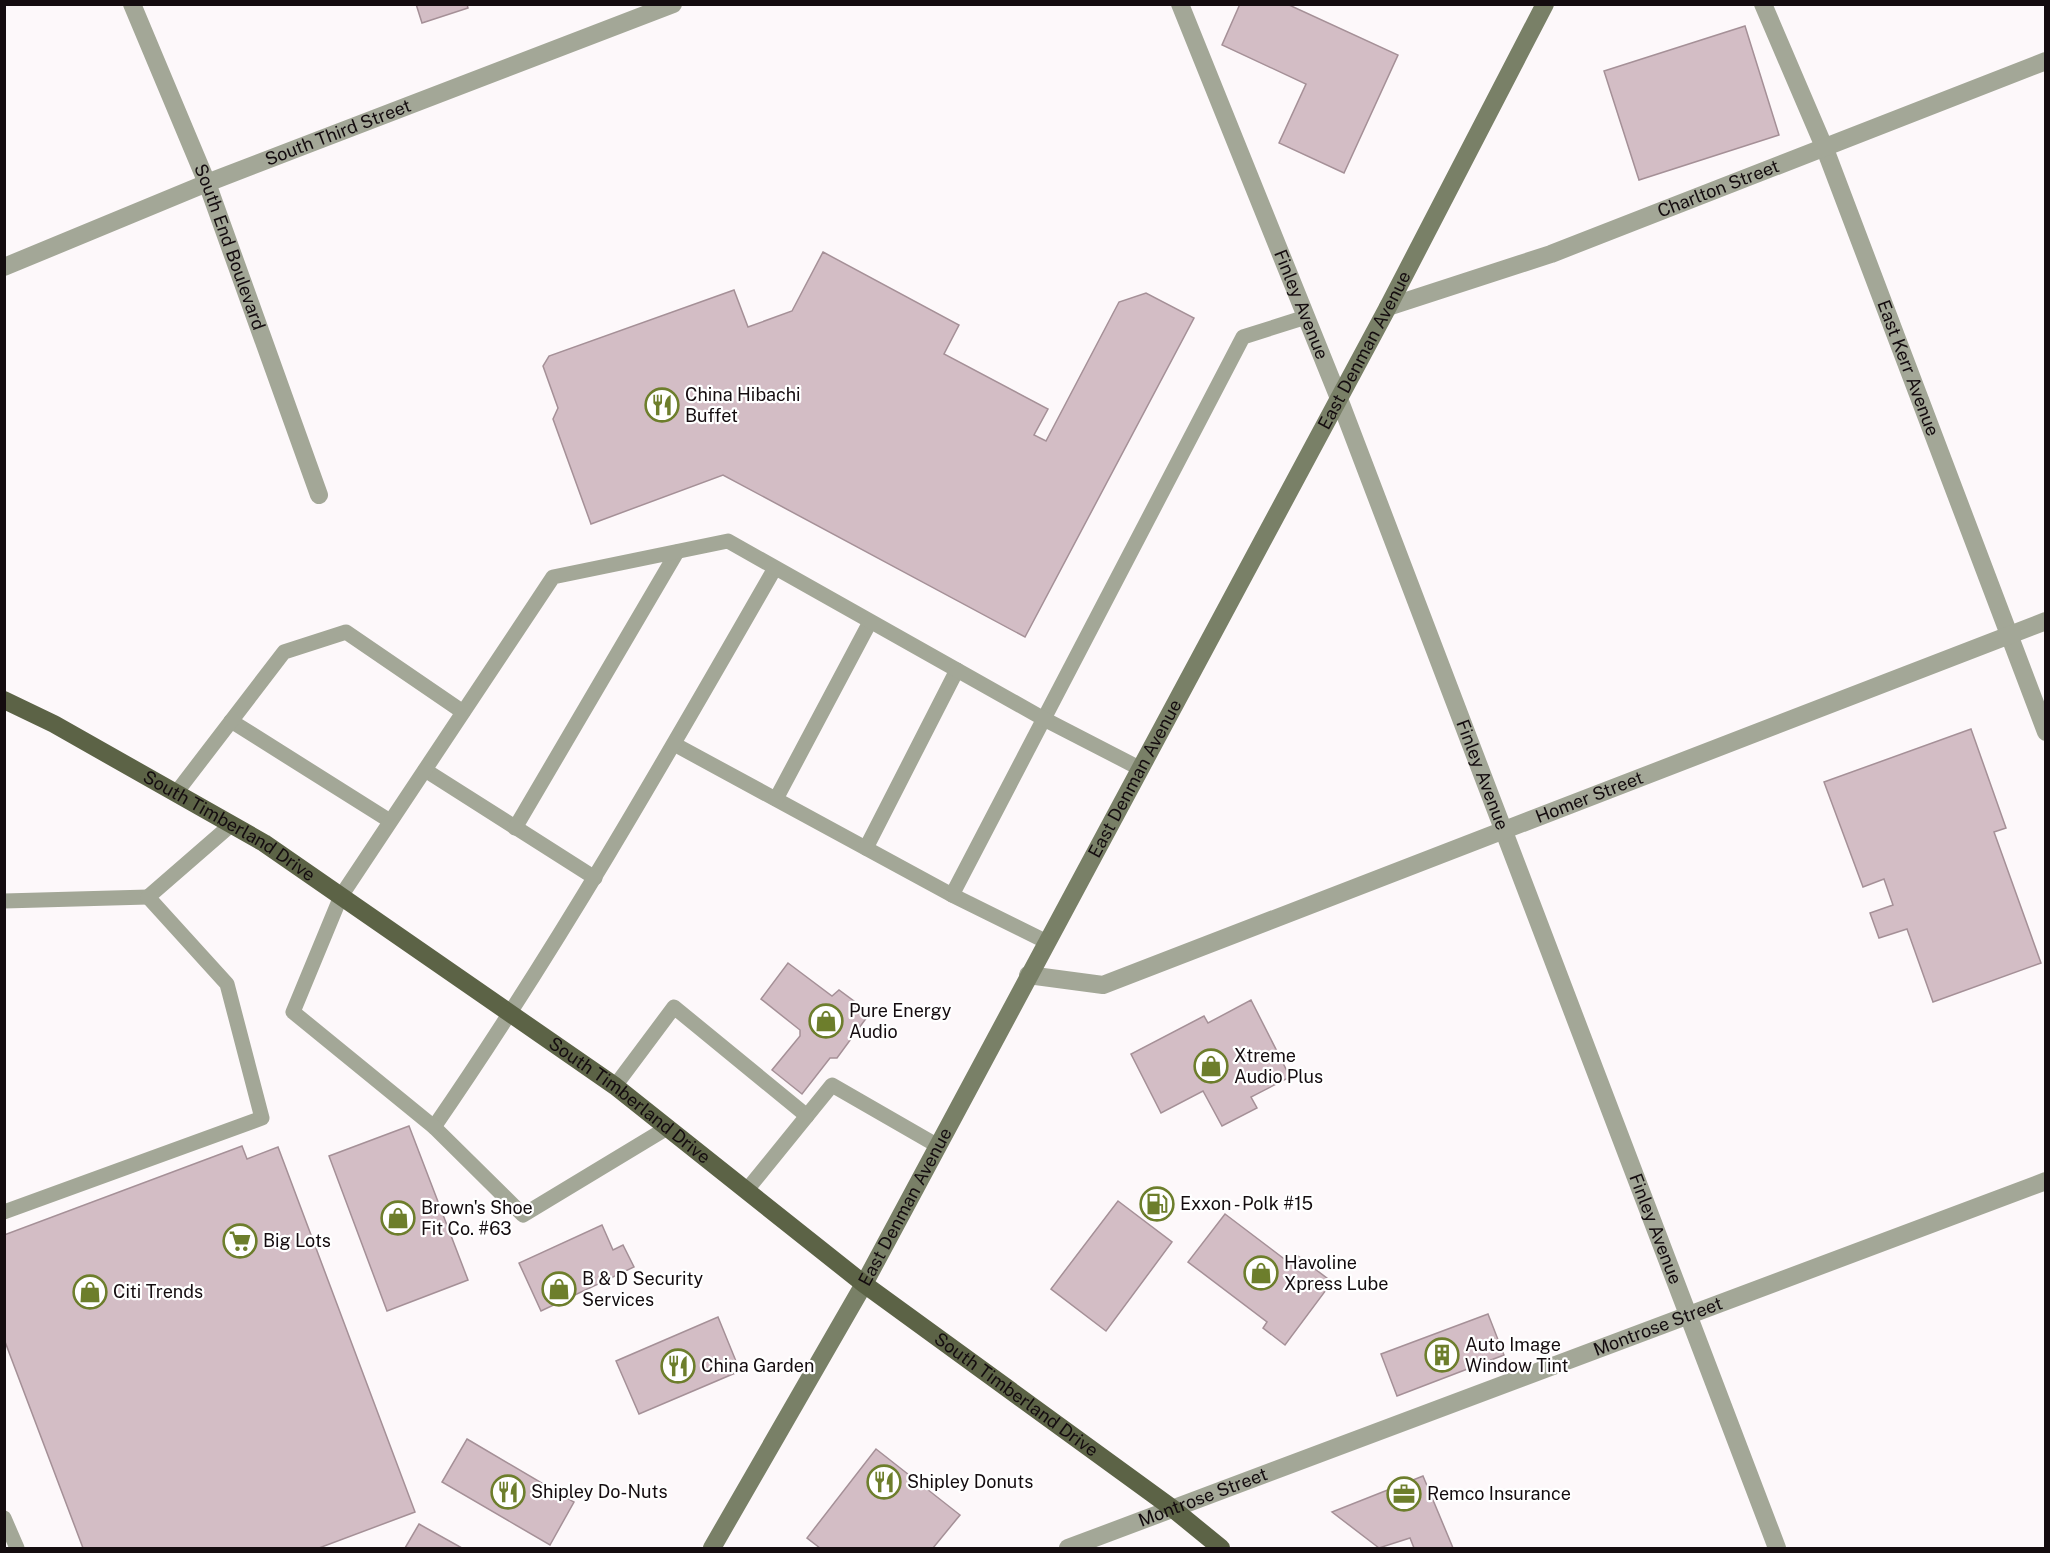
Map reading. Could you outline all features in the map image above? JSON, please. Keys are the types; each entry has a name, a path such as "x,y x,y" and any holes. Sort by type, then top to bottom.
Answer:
{"main road":[{"name":"East Denman Avenue","path":"712,1548 864,1284 1338,396 1388,307 1545,4"},
{"name":"South Timberland Drive","path":"4,700 54,724 232,824 341,896 615,1086 864,1284 1172,1508 1221,1548"}],"street":[{"name":"South End Boulevard","path":"132,4 207,183 319,495"},
{"name":"South Third Street","path":"4,267 207,183 673,4"},
{"name":"Finley Avenue","path":"1180,4 1338,396 1502,833 1777,1548"},
{"name":"East Kerr Avenue","path":"1763,4 1825,148 2046,732"},
{"name":"Charlton Street","path":"1388,307 1551,254 2046,61"},
{"name":"Homer Street","path":"1028,975 1103,984 1502,833 2046,621"},
{"name":"Montrose Street","path":"1068,1548 2046,1181"}],"lane":[{"path":"952,895 1243,337 1306,318"},
{"path":"667,1128 523,1215 434,1127 293,1012 341,896 553,578 728,541 1044,719 1139,768"},
{"path":"515,828 677,552"},
{"path":"434,1127 511,1014 596,878 775,568"},
{"path":"776,799 870,622"},
{"path":"176,793 284,652 346,632 463,712"},
{"path":"866,848 957,670"},
{"path":"231,721 390,821"},
{"path":"674,744 952,895 1047,942"},
{"path":"425,770 596,878"},
{"path":"4,902 148,897 232,824"},
{"path":"4,1212 261,1118 227,984 148,897"},
{"path":"615,1086 674,1007 807,1116"},
{"path":"746,1191 832,1085 938,1146"},
{"path":"4,1518 17,1548"}],"building":[{"path":"416,4 467,4 468,8 422,23"},
{"path":"1240,4 1287,4 1398,55 1344,173 1279,143 1306,84 1222,45"},
{"path":"1745,26 1779,135 1639,180 1604,71"},
{"path":"823,252 959,325 944,354 1048,409 1034,435 1046,441 1119,302 1146,293 1194,318 1025,637 723,475 591,524 553,419 558,408 543,366 549,356 734,290 748,327 792,311"},
{"path":"1971,729 2006,828 1994,832 2041,963 1933,1002 1907,929 1879,938 1870,913 1893,905 1884,879 1863,887 1824,782"},
{"name":"Pure Energy Audio","path":"788,963 832,996 839,990 870,1013 837,1058 830,1058 802,1094 772,1070 800,1036 800,1030 761,999"},
{"name":"Xtreme Audio Plus","path":"1251,1000 1290,1077 1251,1097 1257,1108 1222,1126 1203,1091 1161,1113 1131,1054 1204,1016 1208,1023"},
{"name":"Brown's Shoe Fit Co. #63","path":"409,1126 468,1280 387,1311 329,1156"},
{"path":"242,1146 247,1159 278,1147 415,1512 319,1548 83,1548 4,1339 4,1235"},
{"path":"1118,1201 1172,1242 1106,1331 1051,1289"},
{"name":"Havoline Xpress Lube","path":"1225,1214 1291,1264 1298,1256 1332,1282 1285,1345 1263,1328 1267,1322 1188,1262"},
{"name":"B & D Security Services","path":"602,1225 613,1250 623,1245 634,1267 541,1311 519,1263"},
{"name":"Auto Image Window Tint","path":"1488,1314 1504,1355 1397,1396 1381,1354"},
{"name":"China Garden","path":"718,1317 740,1371 639,1414 616,1361"},
{"name":"Shipley Do-Nuts","path":"467,1439 574,1502 550,1545 442,1482"},
{"name":"Shipley Donuts","path":"876,1449 960,1515 933,1548 820,1548 807,1538"},
{"name":"Remco Insurance","path":"1423,1476 1453,1548 1414,1548 1410,1538 1379,1548 1332,1512"},
{"path":"419,1524 462,1548 405,1548"}],"place":[{"name":"China Hibachi Buffet","path":"662,405"},
{"name":"Pure Energy Audio","path":"826,1021"},
{"name":"Xtreme Audio Plus","path":"1211,1066"},
{"name":"Exxon - Polk #15","path":"1157,1204"},
{"name":"Brown's Shoe Fit Co. #63","path":"398,1218"},
{"name":"Big Lots","path":"240,1241"},
{"name":"Havoline Xpress Lube","path":"1261,1273"},
{"name":"B & D Security Services","path":"559,1289"},
{"name":"Citi Trends","path":"90,1292"},
{"name":"Auto Image Window Tint","path":"1442,1355"},
{"name":"China Garden","path":"678,1366"},
{"name":"Shipley Donuts","path":"884,1482"},
{"name":"Shipley Do-Nuts","path":"508,1492"},
{"name":"Remco Insurance","path":"1404,1494"}]}
